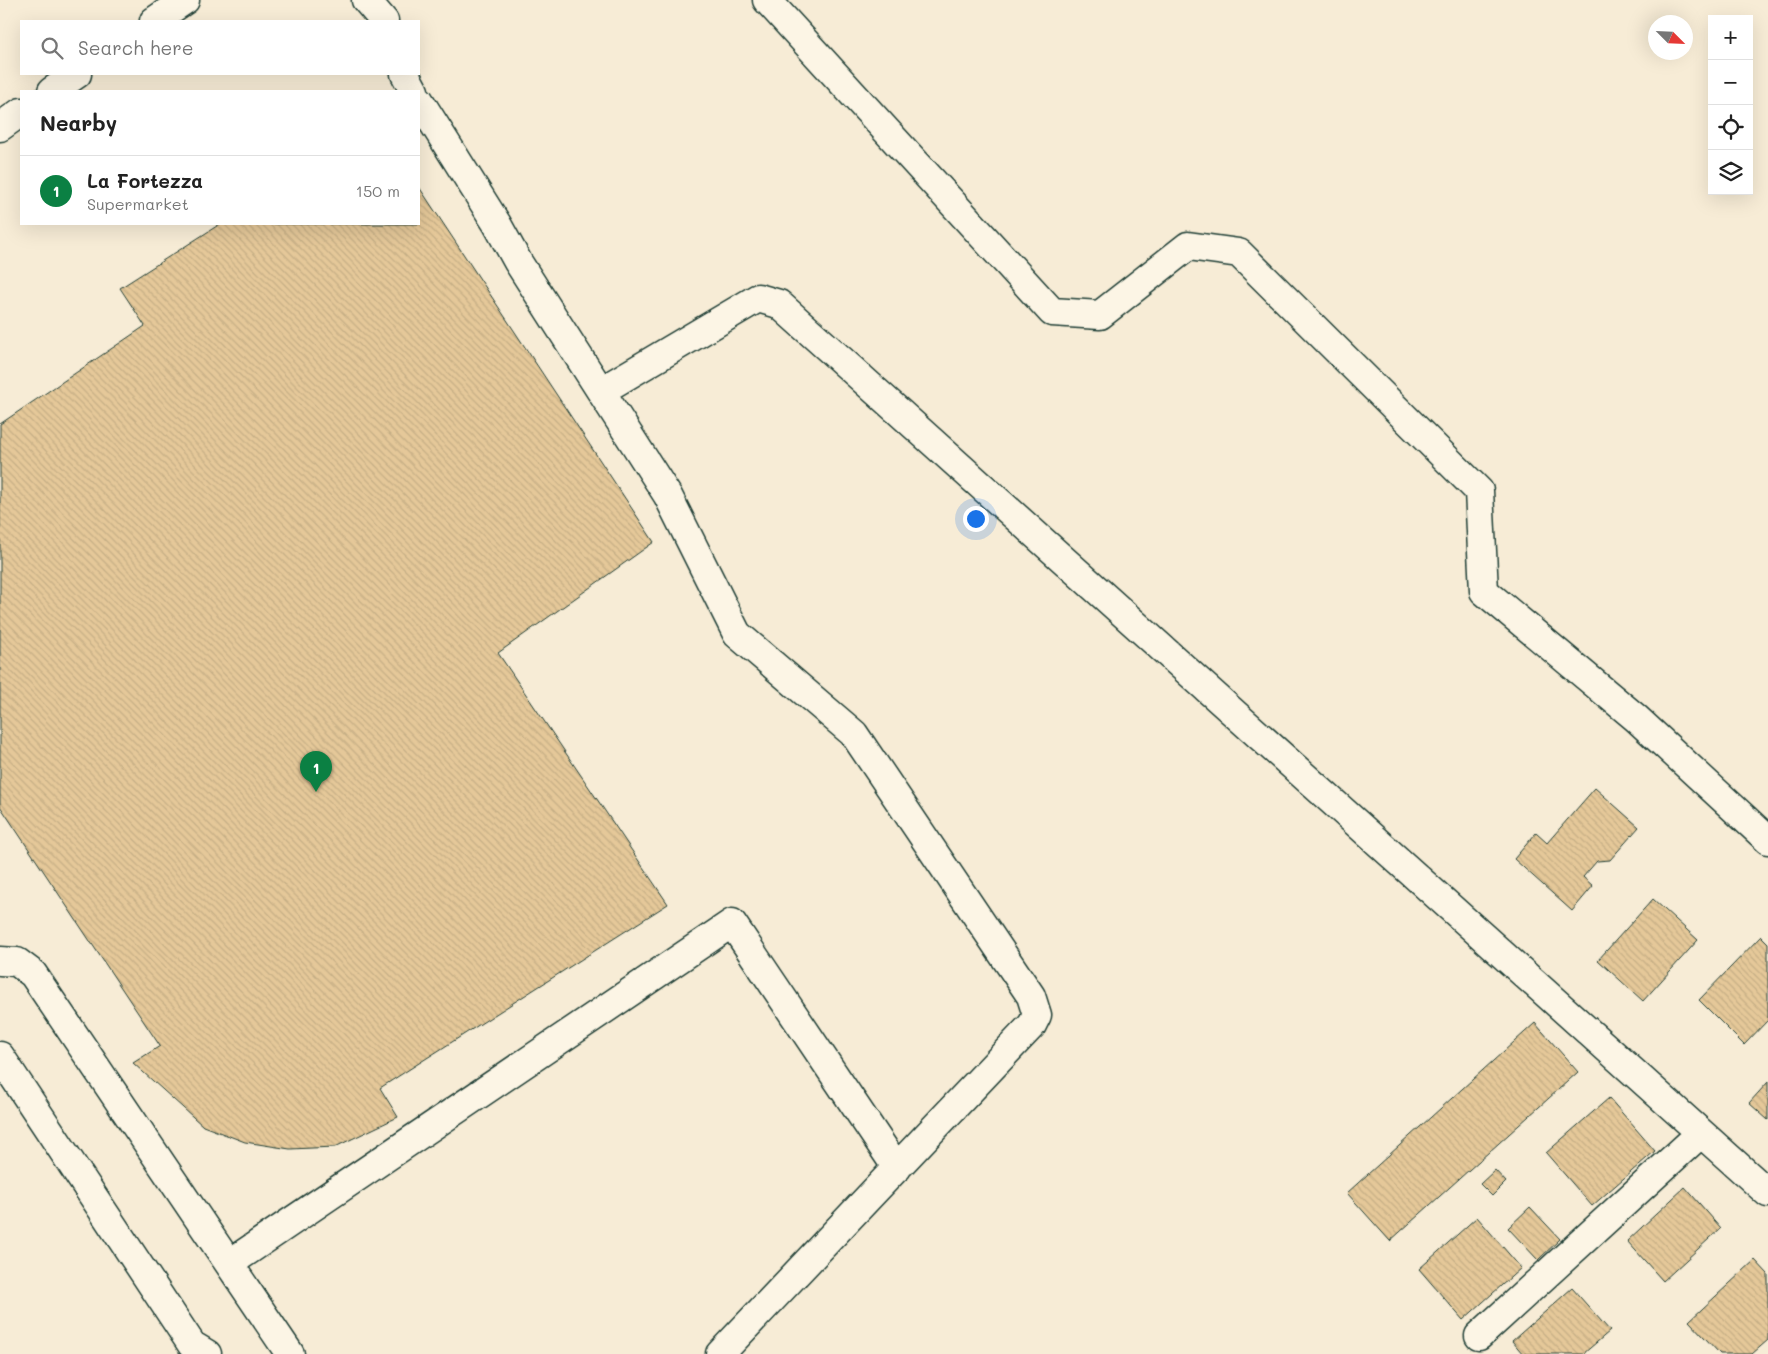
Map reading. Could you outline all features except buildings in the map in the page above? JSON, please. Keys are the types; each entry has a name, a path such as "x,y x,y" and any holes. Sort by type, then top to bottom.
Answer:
{"lane":[{"path":"155,20 185,0"},
{"path":"366,0 383,20"},
{"path":"768,0 1052,312 1100,315 1188,246 1239,253 1479,491 1484,592 1636,718 1768,840"},
{"path":"53,90 76,75"},
{"path":"406,75 413,90"},
{"path":"420,102 497,224 518,262 668,496 737,634 854,734 1031,996 1037,1015 1032,1025 720,1354"},
{"path":"0,127 20,113"},
{"path":"601,390 758,298 779,304 1768,1192"},
{"path":"230,1263 732,923 898,1168"},
{"path":"0,961 17,962 33,974 290,1354"},
{"path":"0,1056 192,1345 207,1354"},
{"path":"1479,1336 1701,1133"}],"place":[{"name":"La Fortezza","path":"316,792"}]}
